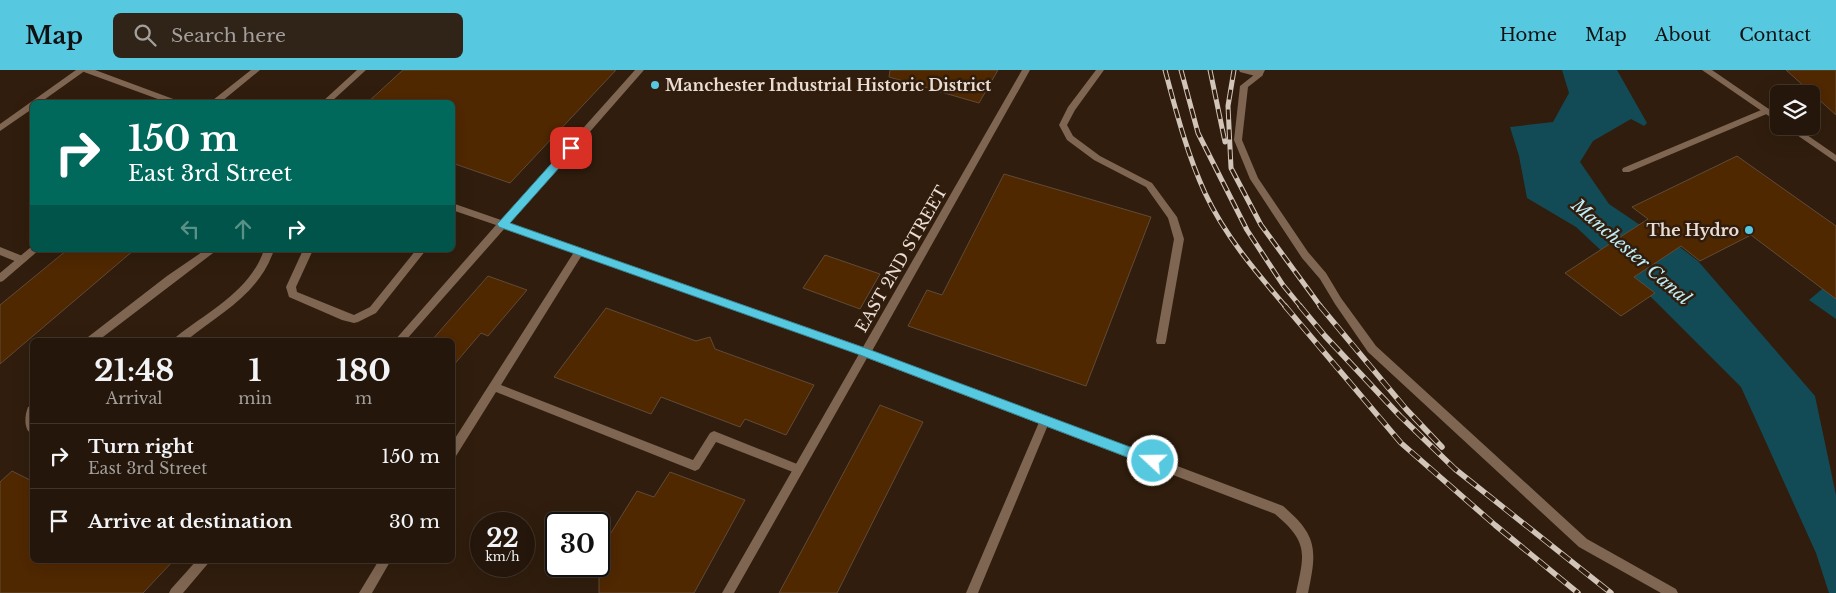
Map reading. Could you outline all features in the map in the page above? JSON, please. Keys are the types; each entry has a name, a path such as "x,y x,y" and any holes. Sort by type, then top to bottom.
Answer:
{"street":[{"path":"39,100 82,70"},
{"path":"87,70 168,100"},
{"path":"218,100 256,70"},
{"path":"328,100 362,70"},
{"path":"402,338 640,70"},
{"name":"EAST 2ND STREET","path":"728,593 1026,70"},
{"path":"1100,70 1071,109 1063,125 1070,138 1097,158 1149,185 1172,217 1179,239 1161,341"},
{"path":"1243,70 1260,72"},
{"path":"1706,70 1770,114"},
{"path":"1260,72 1244,86 1241,105 1238,140 1246,163 1267,200 1305,255 1324,276 1338,301 1372,348 1583,542 1672,593"},
{"path":"0,128 30,106"},
{"path":"1626,170 1766,111"},
{"path":"1801,135 1836,159"},
{"path":"455,208 864,352 1279,510 1295,523 1305,540 1310,556 1302,593"},
{"path":"0,251 22,260"},
{"path":"0,278 32,252"},
{"path":"95,338 170,279 209,252"},
{"path":"183,338 252,284 267,261 268,252"},
{"path":"307,252 290,287 292,294 345,317 354,318 373,310 419,252"},
{"path":"455,448 579,252"},
{"path":"494,387 695,466 714,436 798,469"},
{"path":"972,593 1044,420"},
{"path":"175,593 201,563"},
{"path":"364,593 383,563"}],"water":[{"name":"Manchester Canal","path":"1562,70 1617,70 1647,123 1644,126 1631,119 1593,141 1580,162 1609,204 1640,225 1646,221 1698,261 1815,396 1836,495 1836,593 1829,593 1816,553 1741,387 1654,300 1576,227 1527,198 1519,156 1510,127 1553,122 1569,93"},
{"path":"1827,285 1836,292 1836,319 1809,300"}],"building":[{"path":"403,70 616,70 510,183 455,164 455,100 370,100"},
{"path":"890,70 998,70 979,103 889,77"},
{"path":"1786,70 1836,70 1836,115 1820,101 1820,85 1803,85"},
{"name":"The Hydro","path":"1737,156 1836,226 1836,299 1751,235 1700,261 1681,246 1634,277 1655,293 1621,316 1565,273 1648,219 1632,207"},
{"path":"1004,174 1151,217 1086,386 908,326 927,290 942,295"},
{"path":"65,252 132,252 0,364 0,305"},
{"path":"825,255 880,274 860,309 803,288"},
{"path":"488,276 527,290 488,336 481,333 455,363 455,338 434,338"},
{"path":"606,308 696,341 710,337 715,349 814,385 786,435 745,419 740,427 661,397 651,414 554,377"},
{"path":"880,405 923,422 837,593 779,593"},
{"path":"12,471 30,480 30,563 171,563 143,593 0,593 0,482"},
{"path":"670,472 745,500 694,593 599,593 599,577 610,577 610,534 637,491 654,497"}],"railway":[{"path":"1165,70 1187,148 1213,209 1242,253 1286,307"},
{"path":"1181,70 1198,133 1247,230 1283,285 1301,307"},
{"path":"1210,70 1225,142"},
{"path":"1234,70 1228,106 1231,168 1261,225 1321,307"},
{"path":"1285,306 1401,443 1495,525 1578,593"},
{"path":"1300,306 1325,336 1400,416 1455,469 1611,593"},
{"path":"1320,306 1406,409 1442,447"}],"place":[{"name":"Manchester Industrial Historic District","path":"655,85"},
{"name":"The Hydro","path":"1749,230"}],"route":[{"path":"571,148 503,224 864,352 1153,461"}]}
